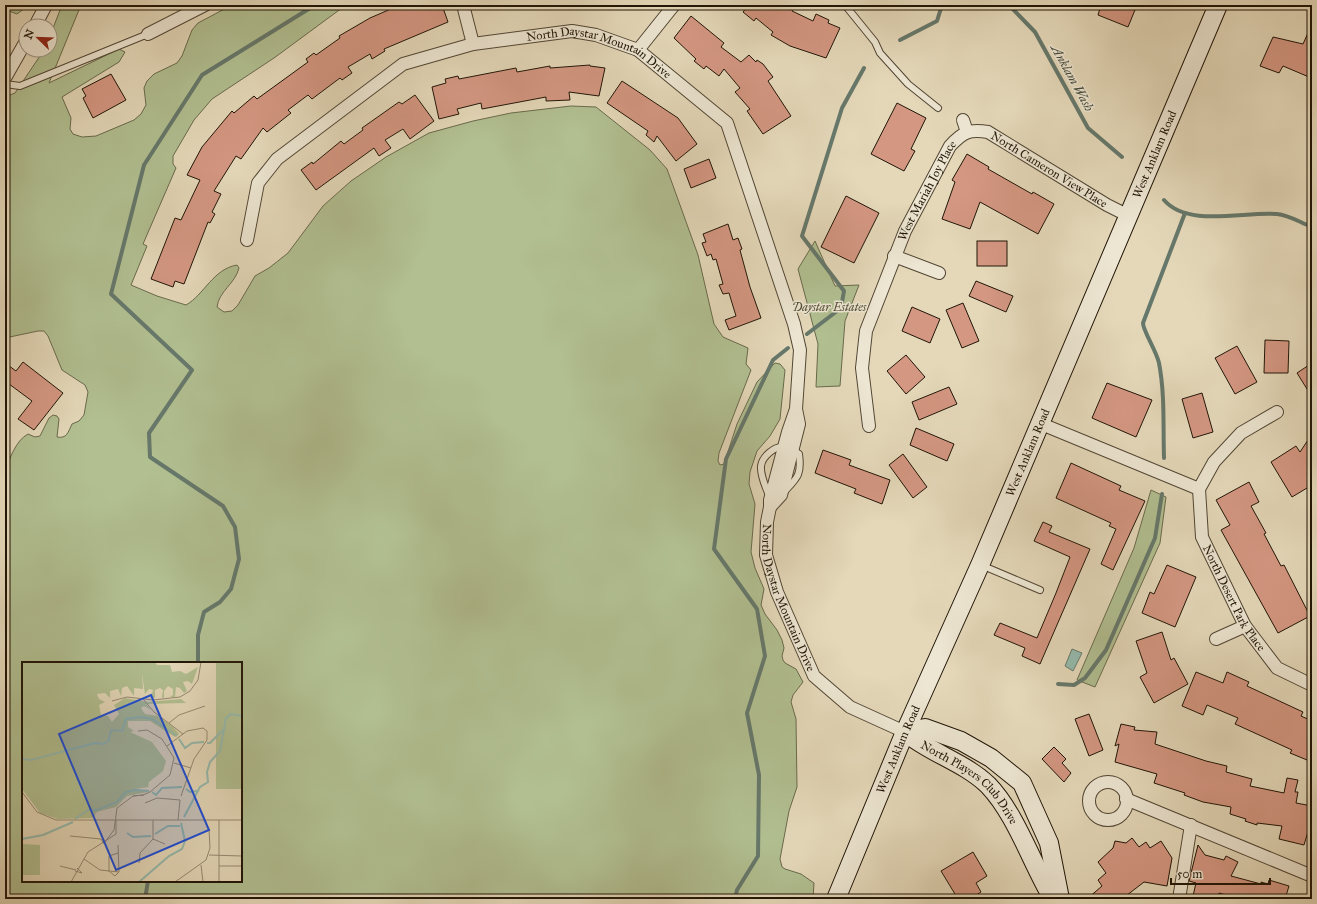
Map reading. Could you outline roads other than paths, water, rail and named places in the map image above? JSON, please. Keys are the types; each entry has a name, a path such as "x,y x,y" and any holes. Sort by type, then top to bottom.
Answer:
{"main road":[{"name":"West Anklam Road","path":"836,899 905,732 980,565 1218,5"},
{"name":"North Players Club Drive","path":"905,732 925,728 961,741 990,758 1022,783 1049,843 1060,899"},
{"name":"North Players Club Drive","path":"905,732 921,745 961,765 987,784 1003,803 1054,899"}],"street":[{"path":"39,18 46,5"},
{"path":"148,34 205,5"},
{"path":"463,5 473,44"},
{"path":"638,50 674,5"},
{"name":"North Daystar Mountain Drive","path":"247,240 258,183 277,159 403,64 473,44 572,30 596,35 638,50 727,123 794,324 800,350 796,409 781,495 770,504"},
{"path":"5,78 18,55"},
{"name":"North Cameron View Place","path":"965,126 988,132 1108,205 1129,216"},
{"name":"West Mariah Joy Place","path":"869,426 862,368 864,347 871,317 905,230 950,146 965,126"},
{"name":"West Mariah Joy Place","path":"894,256 939,273"},
{"path":"1039,424 1199,489 1214,462 1241,433 1277,412"},
{"name":"North Daystar Mountain Drive","path":"788,448 770,504 767,522 766,555 777,592 814,676 850,707 905,732"},
{"name":"North Desert Park Place","path":"1199,489 1202,537 1245,626 1277,668 1312,685"},
{"path":"1216,639 1245,626"},
{"path":"1126,799 1312,876"},
{"path":"1179,899 1191,825"}],"lane":[{"path":"845,5 875,42 880,53 908,84 938,108"},
{"path":"5,84 20,86 148,34"},
{"path":"770,504 761,465 765,457 774,449 788,448"},
{"path":"980,565 1040,590"}],"water":[{"path":"1072,649 1082,653 1073,671 1065,666"}],"waterway":[{"path":"198,662 198,635 204,612 220,602 231,589 239,559 235,527 223,506 150,457 149,433 192,370 111,294 144,165 202,75 315,5"},
{"path":"900,40 937,21 942,5"},
{"name":"Anklam Wash","path":"1009,5 1035,32 1088,128 1122,157"},
{"path":"807,334 841,308 844,291 802,236 842,108 864,68"},
{"name":"Anklam Wash","path":"1164,200 1174,209 1187,214 1202,216 1277,214 1290,217 1312,227"},
{"path":"1164,458 1161,375 1159,363 1143,323 1185,213"},
{"path":"735,899 737,890 758,856 759,775 747,713 765,656 757,609 714,549 726,459 773,360 788,348"},
{"path":"1058,684 1074,685 1085,678 1106,650 1155,538 1162,494"},
{"path":"145,899 148,882"}],"park label":[{"name":"Daystar Estates","path":"829,307"}]}
